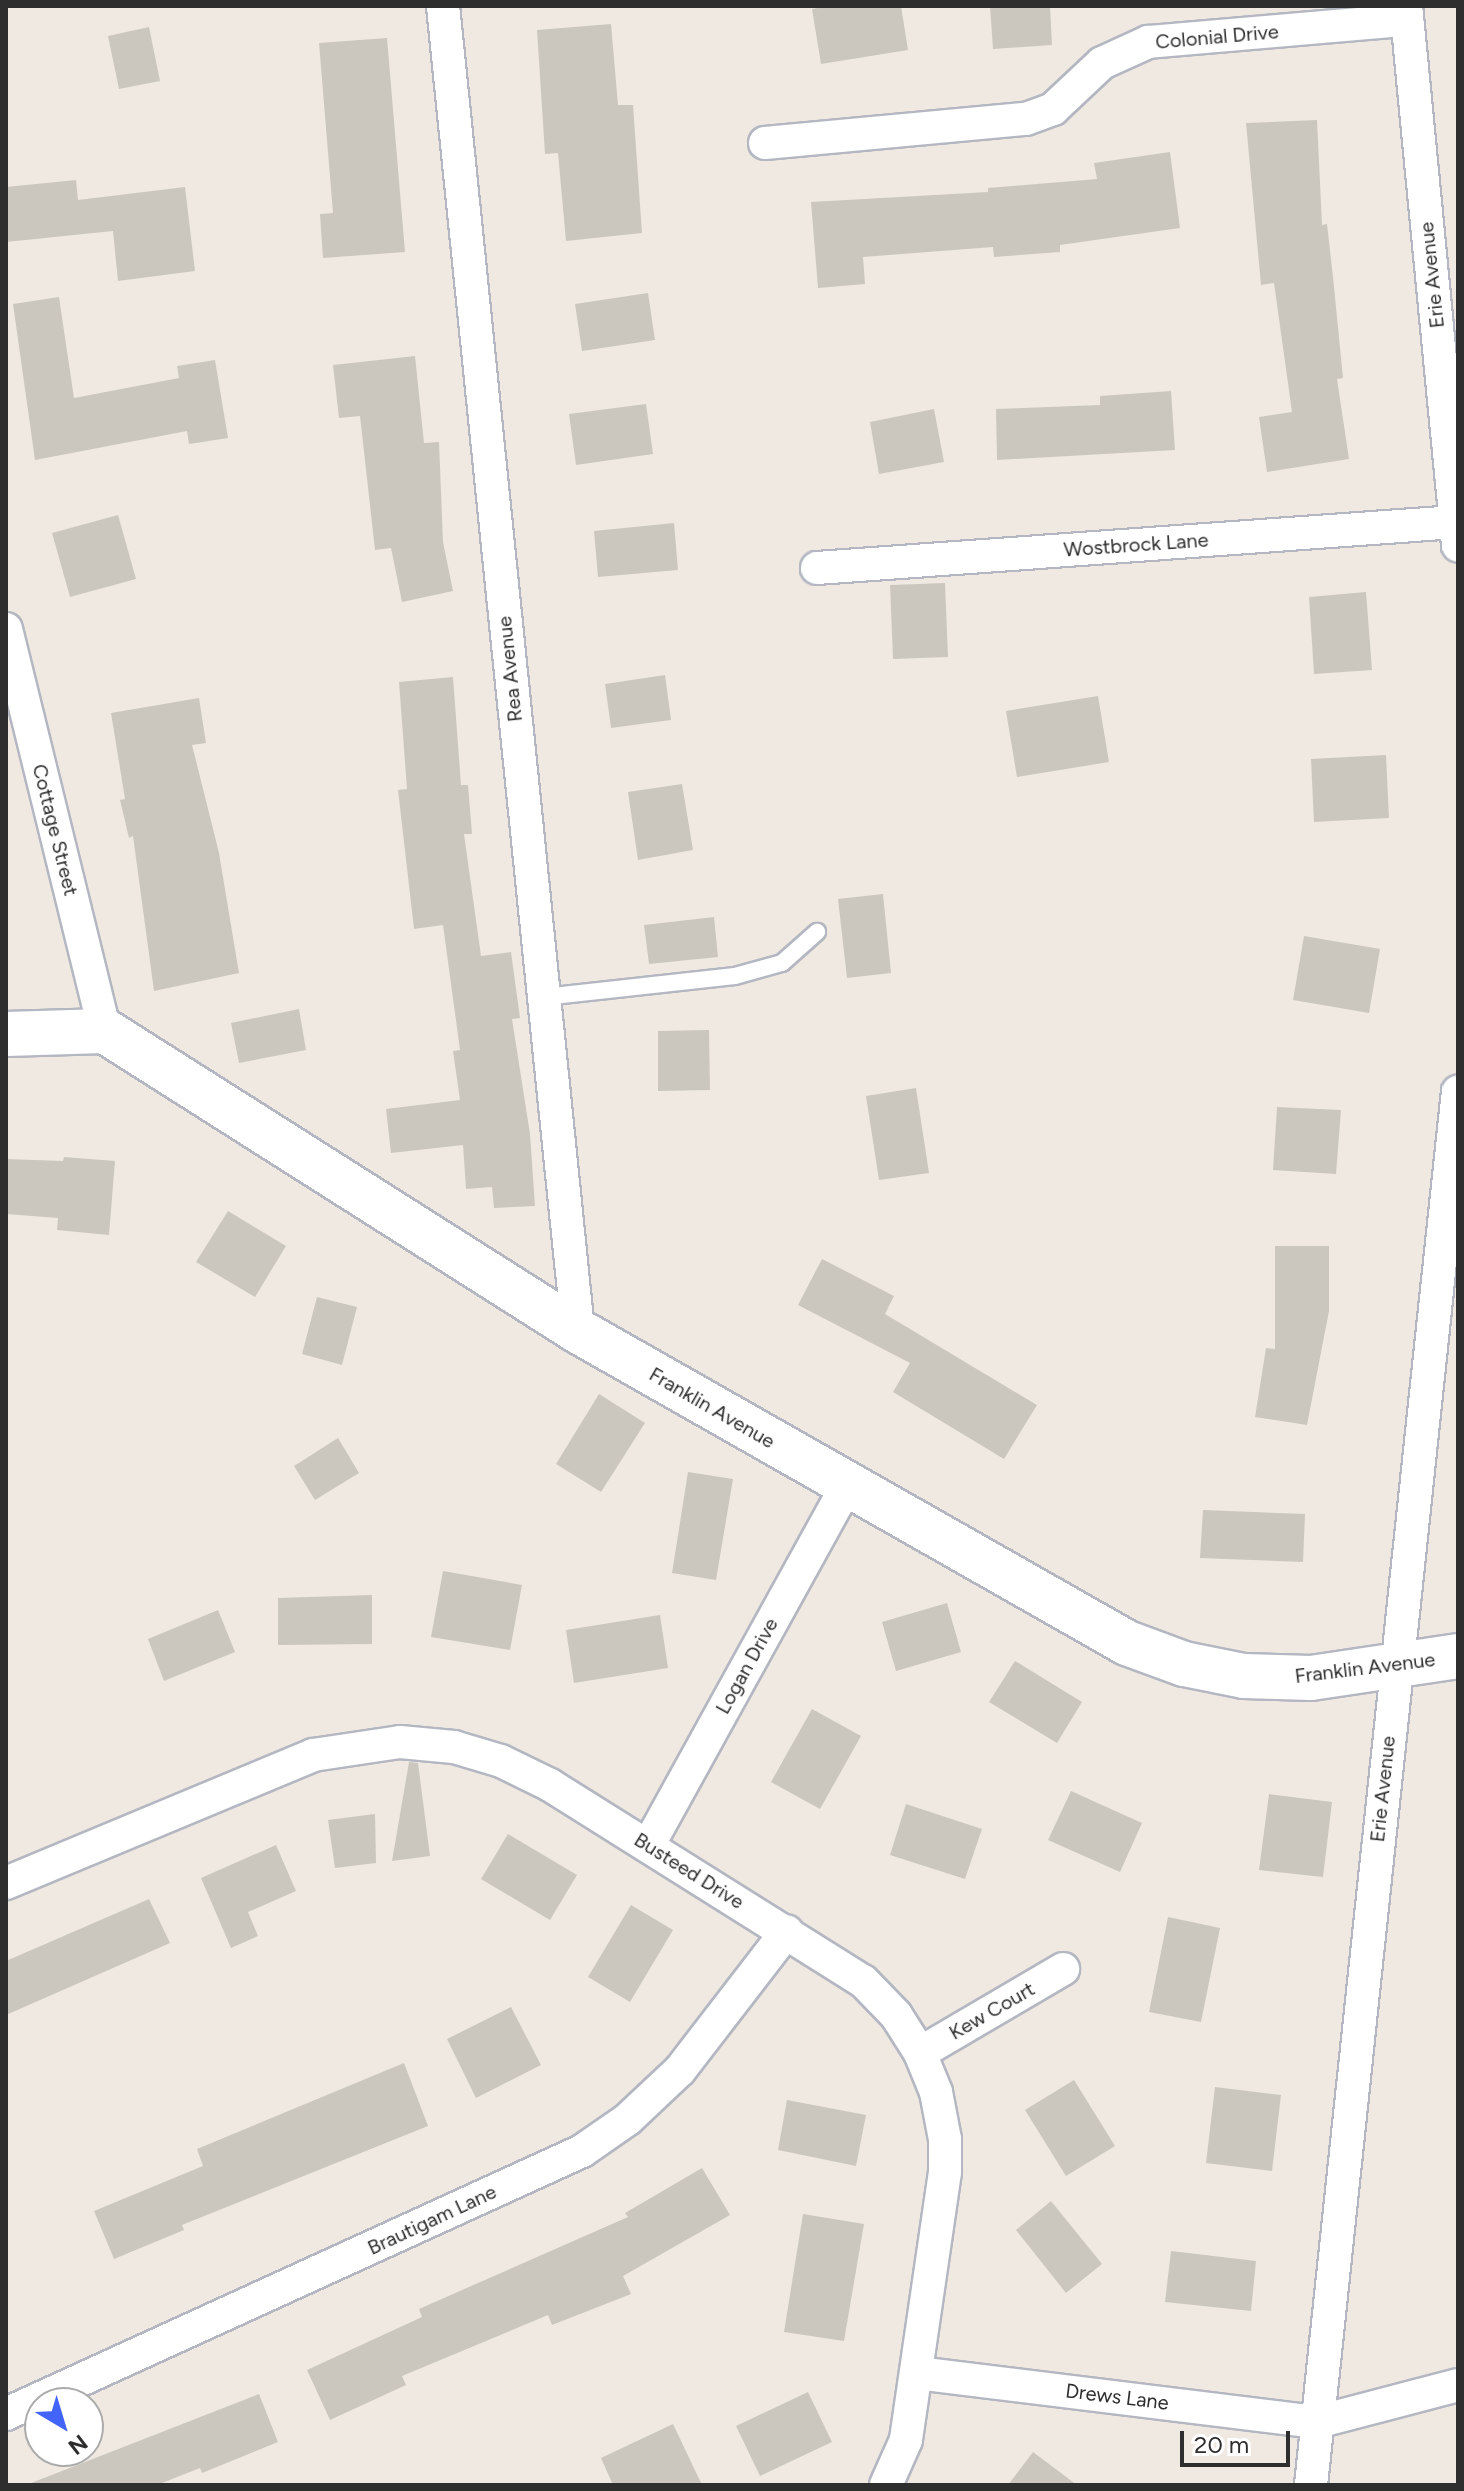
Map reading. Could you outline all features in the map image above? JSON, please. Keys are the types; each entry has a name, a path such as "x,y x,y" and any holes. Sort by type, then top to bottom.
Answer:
{"street":[{"name":"Rea Avenue","path":"443,6 578,1331"},
{"name":"Colonial Drive","path":"765,143 1026,119 1053,109 1102,63 1148,42 1406,13"},
{"name":"Erie Avenue","path":"1406,13 1457,533"},
{"name":"Wostbrock Lane","path":"817,568 1457,533"},
{"name":"Cottage Street","path":"6,629 105,1031"},
{"path":"6,1034 105,1031"},
{"name":"Franklin Avenue","path":"105,1031 578,1331 1127,1643 1184,1664 1244,1676 1311,1678 1458,1656"},
{"name":"Erie Avenue","path":"1311,2485 1458,1092"},
{"name":"Logan Drive","path":"648,1846 847,1485"},
{"name":"Busteed Drive","path":"6,1883 313,1755 400,1742 454,1747 501,1761 648,1846 863,1981 896,2015 920,2053 936,2092 945,2172 906,2440 886,2485"},
{"name":"Brautigam Lane","path":"6,2414 582,2151 628,2119 680,2070 787,1931"},
{"name":"Kew Court","path":"920,2053 1063,1969"},
{"name":"Drews Lane","path":"917,2373 1317,2422"},
{"path":"1317,2422 1458,2385"}],"lane":[{"path":"544,997 735,976 782,963 817,932"}],"building":[{"path":"829,6 901,6 908,50 821,64 812,9"},
{"path":"990,6 1050,6 1052,45 993,49"},
{"path":"611,24 618,105 633,105 642,233 566,241 558,153 545,154 537,30"},
{"path":"149,27 160,81 119,89 108,36"},
{"path":"387,38 405,252 323,258 320,214 333,213 319,43"},
{"path":"1317,120 1322,225 1327,224 1343,378 1337,379 1349,459 1267,472 1259,417 1292,412 1274,283 1261,285 1246,123"},
{"path":"1170,152 1180,228 1060,245 1060,252 994,257 993,247 863,257 865,284 818,288 811,202 988,192 988,188 1097,179 1094,163"},
{"path":"76,180 78,200 185,187 195,271 118,281 113,231 6,242 6,187"},
{"path":"648,293 655,340 582,351 575,304"},
{"path":"59,297 74,398 179,378 177,366 215,360 228,438 189,444 187,431 35,460 13,304"},
{"path":"415,356 424,443 439,442 443,542 453,591 402,602 391,548 375,550 360,416 339,418 333,365"},
{"path":"1171,391 1175,450 997,460 996,409 1100,405 1100,396"},
{"path":"646,404 653,454 576,465 569,414"},
{"path":"934,409 944,462 879,474 870,422"},
{"path":"118,515 136,579 70,597 52,533"},
{"path":"674,523 678,570 598,577 594,531"},
{"path":"945,583 948,657 893,659 890,585"},
{"path":"1366,592 1372,670 1314,674 1309,597"},
{"path":"665,675 671,720 611,728 605,684"},
{"path":"453,677 461,785 468,785 472,834 464,834 481,956 511,952 520,1018 512,1019 530,1134 535,1206 494,1208 492,1187 466,1189 463,1145 391,1153 386,1109 460,1100 453,1051 460,1050 443,925 414,929 398,790 407,789 399,682"},
{"path":"1098,696 1109,762 1017,777 1006,711"},
{"path":"199,698 206,743 192,745 219,853 239,973 154,991 133,836 129,838 120,800 125,799 111,713"},
{"path":"1386,755 1389,818 1314,822 1311,759"},
{"path":"682,784 693,850 638,860 628,792"},
{"path":"883,894 891,973 847,978 838,899"},
{"path":"714,917 718,957 649,964 644,925"},
{"path":"1304,936 1380,949 1369,1013 1293,1000"},
{"path":"299,1009 306,1050 239,1063 231,1023"},
{"path":"709,1030 710,1090 658,1091 658,1031"},
{"path":"916,1088 929,1173 879,1180 866,1096"},
{"path":"1277,1107 1341,1110 1336,1174 1273,1170"},
{"path":"64,1157 115,1161 109,1235 57,1230 58,1218 6,1214 6,1159 63,1161"},
{"path":"228,1211 286,1246 255,1297 196,1262"},
{"path":"1275,1246 1329,1246 1329,1311 1307,1425 1255,1417 1266,1348 1275,1349"},
{"path":"822,1259 894,1296 885,1314 1037,1405 1004,1459 893,1392 910,1363 798,1305"},
{"path":"317,1297 357,1307 342,1365 302,1354"},
{"path":"599,1394 645,1423 601,1492 556,1464"},
{"path":"338,1438 359,1473 315,1500 294,1466"},
{"path":"688,1472 733,1479 716,1580 672,1573"},
{"path":"1203,1510 1305,1514 1303,1562 1200,1558"},
{"path":"443,1571 522,1585 510,1650 431,1637"},
{"path":"372,1595 372,1644 278,1645 278,1598"},
{"path":"947,1603 961,1652 896,1671 882,1622"},
{"path":"218,1610 235,1652 164,1681 148,1639"},
{"path":"660,1615 668,1668 574,1683 566,1630"},
{"path":"1015,1661 1082,1702 1057,1743 989,1702"},
{"path":"812,1709 861,1736 820,1809 771,1782"},
{"path":"409,1762 418,1763 430,1856 392,1861"},
{"path":"1071,1791 1142,1823 1120,1872 1048,1840"},
{"path":"1269,1794 1332,1802 1323,1877 1259,1870"},
{"path":"906,1804 982,1829 965,1879 890,1855"},
{"path":"375,1814 376,1863 335,1868 328,1820"},
{"path":"508,1834 577,1875 550,1920 481,1879"},
{"path":"276,1845 296,1891 248,1912 258,1936 231,1948 201,1878"},
{"path":"149,1899 170,1943 6,2015 6,1961"},
{"path":"631,1905 673,1930 630,2002 588,1977"},
{"path":"1168,1917 1220,1928 1201,2022 1149,2012"},
{"path":"511,2007 541,2065 476,2098 447,2039"},
{"path":"404,2063 428,2126 182,2225 184,2230 114,2259 94,2211 203,2166 197,2149"},
{"path":"1074,2080 1115,2146 1066,2176 1025,2110"},
{"path":"1215,2087 1281,2095 1272,2171 1206,2163"},
{"path":"787,2100 866,2115 856,2166 778,2150"},
{"path":"702,2168 730,2215 623,2276 631,2294 552,2325 548,2315 402,2376 406,2385 330,2420 307,2370 422,2317 419,2309 628,2217 625,2213"},
{"path":"1051,2201 1102,2264 1066,2293 1016,2230"},
{"path":"803,2214 864,2224 844,2341 784,2332"},
{"path":"1171,2251 1256,2261 1251,2311 1165,2302"},
{"path":"808,2392 832,2442 760,2476 736,2426"},
{"path":"259,2394 278,2442 202,2473 200,2468 157,2485 26,2485 72,2467 104,2467 104,2455"},
{"path":"673,2424 702,2485 613,2485 601,2458"},
{"path":"1033,2452 1077,2485 1008,2485"}]}
